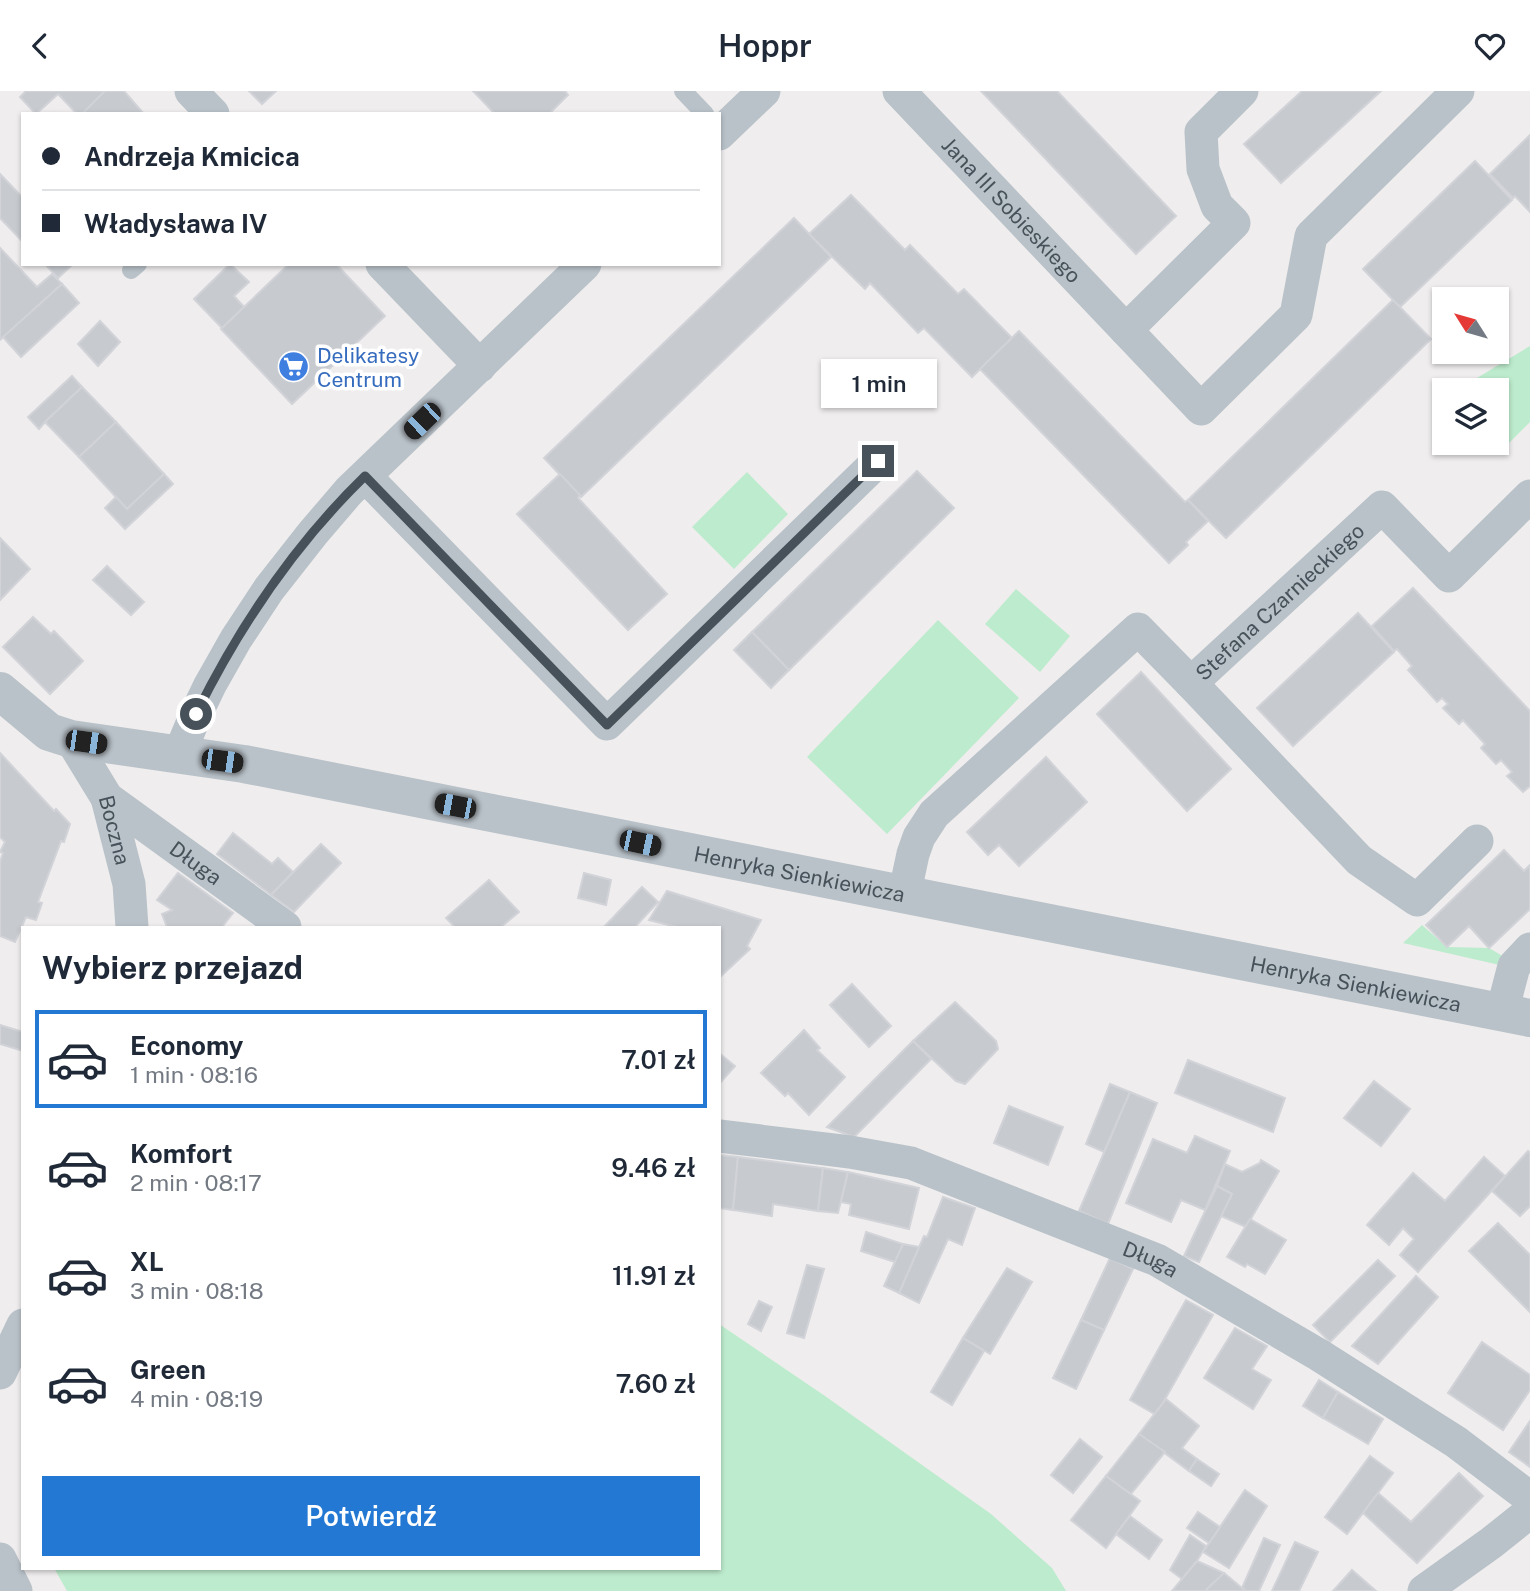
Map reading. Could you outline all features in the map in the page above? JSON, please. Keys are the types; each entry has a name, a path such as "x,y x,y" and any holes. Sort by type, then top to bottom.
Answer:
{"street":[{"path":"191,91 211,112"},
{"path":"721,123 764,91"},
{"name":"Jana III Sobieskiego","path":"899,91 1201,409 1296,315 1311,236 1458,91"},
{"path":"1126,330 1234,223 1217,206 1203,169 1201,132 1242,91"},
{"path":"384,266 480,366"},
{"path":"179,755 210,685 236,639 269,589 313,533 349,491 582,266"},
{"path":"365,476 607,725 878,461"},
{"name":"Stefana Czarnieckiego","path":"904,896 919,837 934,814 1138,629 1191,683 1382,507 1449,576 1530,496"},
{"path":"1191,683 1359,860 1417,900 1476,841"},
{"name":"Henryka Sienkiewicza","path":"0,691 49,732 71,739 257,767 1516,1015"},
{"name":"Boczna","path":"71,739 107,798 129,884 132,926"},
{"name":"Długa","path":"107,798 284,926"},
{"path":"1516,1015 1514,966 1530,949"},
{"name":"Długa","path":"721,1136 850,1152 911,1163 1157,1260 1319,1355 1445,1435 1530,1498"},
{"path":"0,1373 21,1329"},
{"path":"1424,1591 1530,1512"},
{"path":"0,1559 16,1591"}],"lane":[{"path":"683,91 702,112"}],"green space":[{"path":"1530,346 1530,422 1509,443 1509,378 1477,378 1500,364 1509,364 1509,359"},
{"path":"747,472 788,514 734,569 692,527"},
{"path":"1016,589 1070,636 1040,672 985,624"},
{"path":"938,620 1019,698 887,834 807,757"},
{"path":"1422,925 1447,947 1489,948 1530,972 1403,943"},
{"path":"721,1325 991,1514 1052,1568 1066,1591 67,1591 55,1570 721,1570"}],"building":[{"path":"26,91 105,91 84,112 75,112 58,94 38,112 34,112 20,97"},
{"path":"105,91 124,91 142,112 84,112"},
{"path":"249,91 276,91 262,104"},
{"path":"473,91 565,91 568,95 551,112 493,112"},
{"path":"981,91 1057,91 1176,216 1136,254"},
{"path":"1302,91 1381,91 1281,183 1244,144"},
{"path":"1530,135 1530,212 1490,174"},
{"path":"1475,161 1512,200 1400,307 1363,269"},
{"path":"0,174 21,196 21,240 0,218"},
{"path":"851,195 905,250 910,245 958,294 964,289 1012,338 972,377 924,328 918,333 870,283 865,289 809,234"},
{"path":"794,218 831,257 581,497 544,458"},
{"path":"0,248 37,287 52,274 62,284 0,340"},
{"path":"47,266 71,266 58,278"},
{"path":"228,266 232,266 249,282 234,296 244,307 222,328 194,299"},
{"name":"Delikatesy Centrum","path":"287,266 338,266 385,316 292,404 221,329"},
{"path":"62,284 79,303 21,357 3,337"},
{"path":"1393,300 1431,339 1226,538 1188,500"},
{"path":"100,321 120,342 98,366 78,344"},
{"path":"1019,331 1185,502 1188,500 1208,521 1169,563 980,369"},
{"path":"72,376 82,387 39,429 28,417"},
{"path":"82,387 116,422 79,457 45,422"},
{"path":"116,422 164,474 127,509 79,457"},
{"path":"917,471 954,508 789,670 752,632"},
{"path":"164,474 173,484 125,529 105,508 116,497 127,509"},
{"path":"560,474 580,495 578,498 667,594 628,630 517,514"},
{"path":"0,538 30,569 0,600"},
{"path":"107,566 144,602 131,615 93,580"},
{"path":"1413,588 1530,711 1530,786 1523,792 1507,776 1512,772 1501,760 1496,764 1481,748 1485,744 1463,720 1459,724 1443,708 1448,704 1442,698 1437,702 1408,670 1412,666 1397,649 1394,651 1372,626"},
{"path":"1358,613 1394,652 1293,746 1257,708"},
{"path":"33,617 51,634 54,631 83,661 50,694 3,647"},
{"path":"752,632 789,670 771,688 734,650"},
{"path":"1141,672 1231,769 1187,811 1097,714"},
{"path":"0,753 54,811 56,809 70,824 38,902 42,903 36,920 26,917 15,942 0,936 0,862 3,853 0,852 5,842 0,837"},
{"path":"1046,757 1087,802 1019,866 999,845 988,855 967,832"},
{"path":"233,833 272,864 278,858 293,872 271,895 217,854"},
{"path":"321,844 341,863 294,912 271,895"},
{"path":"1504,850 1524,871 1530,865 1530,909 1489,948 1469,926 1447,947 1426,925"},
{"path":"178,873 233,913 223,926 167,926 162,914 172,910 157,900"},
{"path":"584,873 611,880 606,905 578,898"},
{"path":"489,880 519,912 502,926 454,926 446,918"},
{"path":"642,887 658,902 636,926 605,926"},
{"path":"667,891 761,920 747,946 750,949 721,976 721,926 673,926 649,920"},
{"path":"852,984 891,1026 869,1047 830,1005"},
{"path":"955,1002 996,1041 998,1049 965,1084 956,1081 913,1041"},
{"path":"0,1025 21,1031 21,1050 0,1044"},
{"path":"804,1030 820,1048 817,1050 845,1077 809,1115 788,1093 785,1096 761,1073"},
{"path":"913,1041 931,1059 854,1137 827,1127"},
{"path":"721,1055 735,1066 721,1082"},
{"path":"1188,1060 1285,1098 1273,1132 1175,1093"},
{"path":"1374,1081 1410,1109 1381,1146 1344,1118"},
{"path":"1110,1084 1130,1092 1104,1152 1086,1144"},
{"path":"1130,1092 1157,1103 1108,1224 1079,1211"},
{"path":"1009,1106 1063,1127 1048,1165 994,1143"},
{"path":"1195,1136 1230,1151 1205,1210 1181,1200 1171,1222 1126,1203 1153,1139 1187,1153"},
{"path":"1528,1151 1530,1206 1520,1216 1492,1191"},
{"path":"721,1155 738,1157 733,1210 721,1208"},
{"path":"738,1157 823,1168 818,1211 773,1204 772,1216 733,1210"},
{"path":"1484,1157 1505,1176 1418,1272 1400,1255 1414,1239 1403,1228 1389,1245 1367,1225 1413,1173 1445,1201"},
{"path":"1261,1160 1279,1171 1246,1227 1221,1216 1232,1194 1217,1186 1225,1164 1242,1172"},
{"path":"823,1168 848,1172 838,1213 818,1211"},
{"path":"848,1172 919,1188 909,1229 849,1215 851,1204 841,1202"},
{"path":"1217,1186 1232,1194 1199,1262 1184,1256"},
{"path":"943,1197 975,1208 962,1245 948,1239 919,1303 899,1293 924,1236 927,1237"},
{"path":"1250,1219 1286,1240 1265,1274 1227,1257"},
{"path":"1498,1223 1530,1255 1530,1312 1469,1251"},
{"path":"866,1232 903,1244 895,1262 861,1251"},
{"path":"903,1244 919,1247 899,1293 884,1286"},
{"path":"1110,1258 1133,1269 1104,1330 1081,1320"},
{"path":"1378,1260 1395,1276 1330,1342 1313,1325"},
{"path":"807,1265 824,1269 804,1338 787,1333"},
{"path":"1007,1268 1032,1282 990,1354 963,1338"},
{"path":"1416,1276 1438,1297 1378,1364 1352,1346"},
{"path":"1186,1300 1213,1315 1156,1415 1130,1400"},
{"path":"759,1301 772,1307 761,1331 748,1324"},
{"path":"1081,1320 1104,1330 1076,1389 1053,1378"},
{"path":"1235,1328 1267,1346 1252,1369 1271,1380 1253,1409 1204,1378"},
{"path":"963,1338 984,1351 952,1405 931,1392"},
{"path":"1482,1342 1530,1375 1530,1390 1503,1430 1448,1393"},
{"path":"1319,1380 1338,1392 1323,1418 1303,1406"},
{"path":"1338,1392 1383,1419 1368,1444 1323,1418"},
{"path":"1166,1399 1199,1426 1182,1448 1197,1459 1189,1471 1139,1434"},
{"path":"1530,1421 1530,1467 1509,1452"},
{"path":"1139,1434 1165,1452 1131,1494 1106,1476"},
{"path":"1080,1439 1102,1457 1073,1493 1051,1475"},
{"path":"1370,1456 1393,1473 1347,1534 1325,1517"},
{"path":"1197,1459 1219,1474 1211,1486 1189,1471"},
{"path":"1459,1473 1483,1496 1417,1563 1363,1513 1378,1493 1411,1522"},
{"path":"1106,1476 1140,1501 1106,1548 1071,1520"},
{"path":"1245,1490 1267,1506 1229,1568 1203,1552"},
{"path":"1198,1512 1220,1527 1209,1543 1187,1528"},
{"path":"1130,1516 1162,1540 1149,1559 1116,1534"},
{"path":"1190,1535 1206,1546 1182,1579 1170,1570"},
{"path":"1264,1538 1280,1545 1259,1591 1246,1591 1242,1588"},
{"path":"1295,1542 1318,1552 1299,1591 1272,1591"},
{"path":"1197,1561 1224,1573 1205,1591 1172,1591"},
{"path":"1352,1570 1376,1591 1333,1591"},
{"path":"1224,1573 1242,1588 1246,1591 1205,1591"}],"place":[{"name":"Delikatesy Centrum","path":"294,367"}],"route":[{"path":"196,714 236,639 269,589 313,533 365,476 607,725 878,461"}]}
